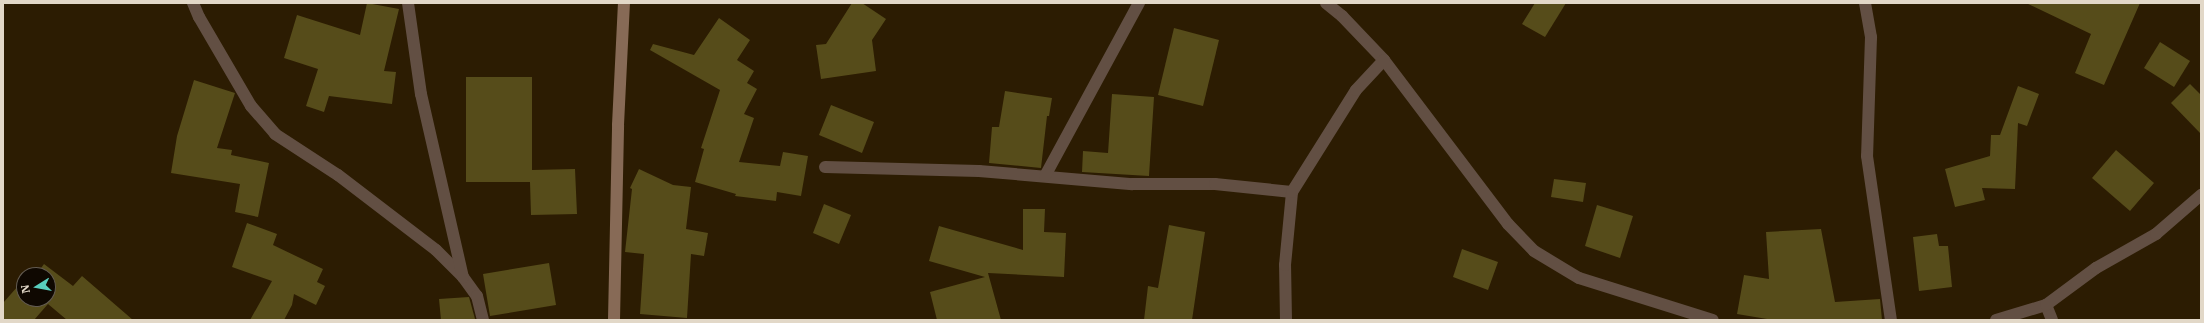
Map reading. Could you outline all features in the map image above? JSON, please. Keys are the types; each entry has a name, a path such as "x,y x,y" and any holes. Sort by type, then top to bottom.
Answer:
{"street":[{"path":"193,3 199,17 252,106 275,134 338,175 436,250 463,277 477,296 483,320"},
{"path":"408,3 421,94 463,277"},
{"path":"614,320 618,124 624,3"},
{"path":"1045,176 1139,3"},
{"path":"1326,3 1342,16 1384,60 1508,224 1534,251 1579,278 1713,320"},
{"path":"1865,3 1871,36 1867,156 1891,320"},
{"path":"1286,320 1285,264 1292,192 1356,90 1384,60"},
{"path":"825,167 979,171 1132,184 1215,184 1292,192"},
{"path":"1996,320 2046,305 2096,268 2156,234 2201,195"},
{"path":"2046,305 2052,320"}],"building":[{"path":"367,3 399,9 384,71 396,72 392,104 329,96 324,112 306,106 318,69 284,58 297,15 360,35"},
{"path":"852,3 862,3 886,19 872,40 876,71 821,79 816,45 826,44"},
{"path":"1535,3 1566,3 1545,37 1522,24"},
{"path":"2026,3 2140,3 2104,85 2075,73 2091,34"},
{"path":"719,18 750,40 737,60 754,71 747,83 757,89 744,114 754,118 739,162 780,166 783,152 808,156 801,196 777,192 776,201 735,196 736,194 695,182 704,149 701,148 720,90 650,50 653,44 694,55"},
{"path":"1174,28 1219,40 1203,106 1158,95"},
{"path":"2160,42 2190,61 2174,87 2144,68"},
{"path":"466,77 532,77 532,170 575,169 577,214 531,215 530,182 466,182"},
{"path":"194,80 235,93 217,148 232,150 231,155 269,163 258,217 235,212 240,184 171,173 177,136"},
{"path":"2190,84 2201,95 2201,134 2171,103"},
{"path":"2018,86 2039,94 2027,126 2018,123 2015,189 1982,188 1985,200 1955,207 1945,169 1990,156 1991,135 2000,135"},
{"path":"1005,91 1052,98 1049,116 1047,116 1041,168 989,163 992,127 999,127"},
{"path":"1112,94 1154,97 1149,176 1082,172 1083,151 1108,153"},
{"path":"831,105 874,122 862,153 819,135"},
{"path":"2116,150 2154,183 2130,211 2092,178"},
{"path":"639,169 673,185 691,187 686,229 708,233 704,256 691,254 687,318 640,314 644,254 625,252 632,189 630,188"},
{"path":"1554,179 1586,183 1583,202 1551,197"},
{"path":"824,204 851,215 839,244 813,233"},
{"path":"1597,205 1633,216 1620,258 1585,246"},
{"path":"1023,209 1045,209 1044,232 1066,233 1064,277 988,273 1001,320 937,320 930,292 985,277 929,261 939,226 1023,250"},
{"path":"247,223 277,234 273,245 323,269 317,282 325,286 316,305 294,294 292,305 284,320 250,320 272,281 232,267"},
{"path":"1169,225 1205,232 1192,320 1144,320 1148,286 1158,288"},
{"path":"1821,229 1835,302 1880,299 1882,320 1773,320 1737,314 1744,275 1769,279 1766,232"},
{"path":"1937,234 1939,246 1948,246 1952,287 1919,291 1913,237"},
{"path":"1462,249 1498,262 1488,290 1453,277"},
{"path":"549,263 556,305 490,316 483,274"},
{"path":"56,273 73,286 82,276 133,320 67,320 52,307 56,307"},
{"path":"16,288 16,307 45,307 34,320 3,320 3,303"},
{"path":"469,297 475,319 441,320 439,299"}]}
